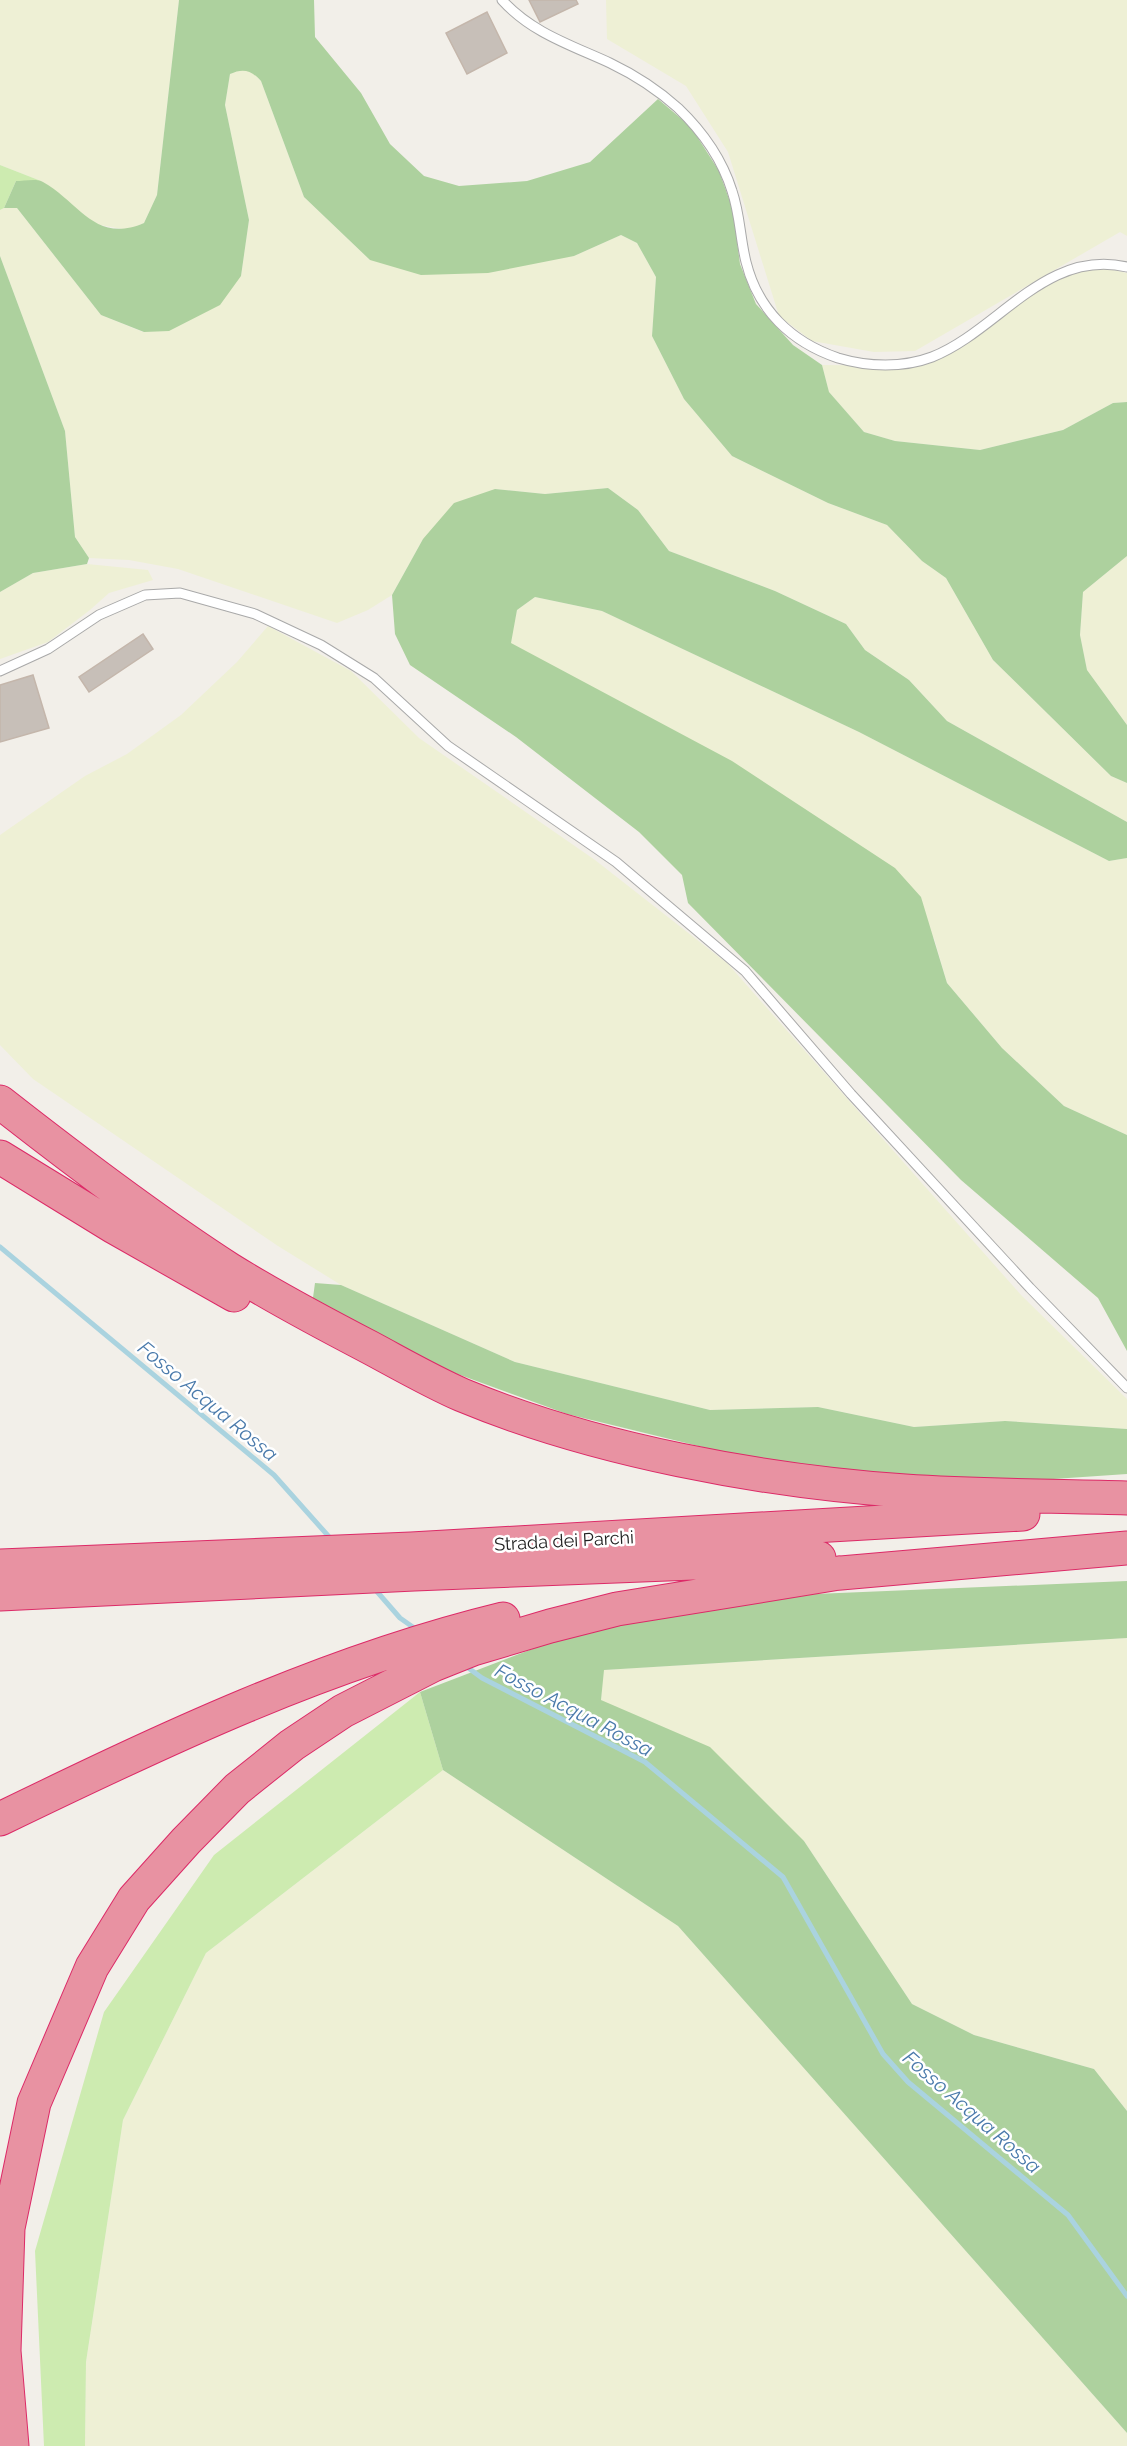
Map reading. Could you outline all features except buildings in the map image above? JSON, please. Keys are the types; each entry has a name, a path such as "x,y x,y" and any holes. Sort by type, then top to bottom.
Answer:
{"highway":[{"path":"0,1102 93,1173 227,1267 292,1306 461,1394"},
{"path":"0,1157 114,1227 278,1319 376,1365 525,1418 594,1438 701,1463 781,1477 904,1491 1127,1498"},
{"name":"Strada dei Parchi","path":"413,1562 1127,1509"},
{"path":"0,1819 248,1703 349,1664 467,1639 540,1610 639,1592 1127,1547"},
{"name":"Strada dei Parchi","path":"0,1566 260,1568 413,1562 1127,1547"},
{"name":"Strada dei Parchi","path":"0,1594 260,1568"},
{"path":"12,2446 4,2351 8,2229 34,2103 92,1967 134,1899 237,1789 292,1745 343,1711 433,1665 467,1639"}],"lane":[{"path":"502,0 512,11 545,34 632,74 666,98 688,119 712,150 727,177 737,208 746,263 762,304 790,333 824,352 844,360 868,364 899,364 916,361 958,343 1018,297 1061,273 1095,265 1127,267"},
{"path":"0,671 48,649 99,615 145,595 180,593 255,614 321,645 374,678 448,746 616,862 745,971 908,1156 1029,1288 1127,1388"}],"green space":[{"path":"0,0 179,0 157,195 144,223 128,230 95,224 41,181 0,165"},
{"path":"179,0 314,0 315,37 361,93 390,144 424,176 459,186 527,181 590,162 658,99 691,127 719,171 733,210 740,264 756,304 793,345 822,365 829,392 864,432 895,441 980,450 1063,430 1113,403 1127,402 1127,556 1083,592 1080,635 1087,670 1127,725 1127,783 1111,776 993,660 946,578 922,561 887,525 828,503 732,456 684,399 652,336 656,277 637,243 621,235 574,256 488,273 421,275 370,260 304,197 261,81 250,72 239,71 230,74 225,105 249,220 241,276 220,305 169,331 144,332 101,315 17,208 4,208 16,181 37,180 56,191 100,225 127,228 144,223 157,195"},
{"path":"606,0 1127,0 1127,236 1120,232 915,351 874,352 812,341 779,316 728,152 686,86 607,39"},
{"path":"241,69 253,72 261,81 304,197 370,260 574,256 621,235 637,243 656,277 652,336 684,399 732,456 828,503 887,525 922,561 946,578 993,660 1111,776 1127,783 1127,822 947,721 909,680 865,650 846,624 775,591 669,551 638,510 608,488 545,494 495,489 423,539 392,595 368,610 337,623 178,569 129,560 89,558 75,537 65,431 0,256 0,210 17,208 101,315 143,332 241,276 249,220 225,105 230,74"},
{"path":"0,165 41,181 16,181 4,208 0,210"},
{"path":"0,256 65,431 75,537 89,558 87,564 33,573 0,592"},
{"path":"1104,268 1127,273 1127,402 1113,403 1063,430 980,450 895,441 864,432 829,392 822,365 915,366 1057,280 1076,271"},
{"path":"608,488 638,510 669,551 775,591 846,624 865,650 909,680 947,721 1127,822 1127,858 1109,861 859,732 602,611 535,597 517,610 511,643 732,761 895,868 921,897 947,983 1002,1048 1064,1106 1127,1135 1127,1351 1098,1298 961,1180 688,903 682,875 639,832 516,737 410,665 395,634 392,595 423,539 454,503 495,489 545,494"},
{"path":"1127,556 1127,725 1087,670 1080,635 1083,592"},
{"path":"87,564 148,570 153,580 109,593 48,642 0,659 0,592 33,573"},
{"path":"535,597 602,611 859,732 1109,861 1127,858 1127,1135 1064,1106 1002,1048 947,983 934,938 510,643 517,610"},
{"path":"268,626 351,671 419,738 595,860 728,964 1021,1295 1127,1399 1127,1429 1005,1421 914,1427 818,1407 710,1410 515,1362 341,1285 278,1246 33,1079 0,1045 0,835 85,776 127,754 181,715 237,662"},
{"path":"315,1283 341,1285 515,1362 710,1410 818,1407 914,1427 1005,1421 1127,1429 1127,1474 1024,1481 932,1477 833,1469 723,1452 567,1414 422,1361 312,1305"},
{"path":"1127,1581 1127,1638 604,1670 601,1700 710,1747 804,1841 912,2004 974,2035 1094,2069 1127,2111 1127,2433 678,1926 443,1770 420,1692 577,1632 815,1594"},
{"path":"1127,1638 1127,2111 1094,2069 974,2035 912,2004 804,1841 601,1700 603,1670"},
{"path":"420,1692 443,1770 206,1953 123,2120 86,2362 85,2446 44,2446 35,2251 104,2012 214,1855"},
{"path":"443,1770 678,1926 1127,2433 1127,2446 85,2446 86,2362 123,2120 206,1953"}],"waterway":[{"name":"Fosso Acqua Rossa","path":"0,1247 274,1475 331,1539"},
{"name":"Fosso Acqua Rossa","path":"373,1587 400,1618 417,1630"},
{"name":"Fosso Acqua Rossa","path":"463,1664 482,1678 645,1762 783,1877 883,2054 908,2082 1068,2215 1127,2296"}]}
